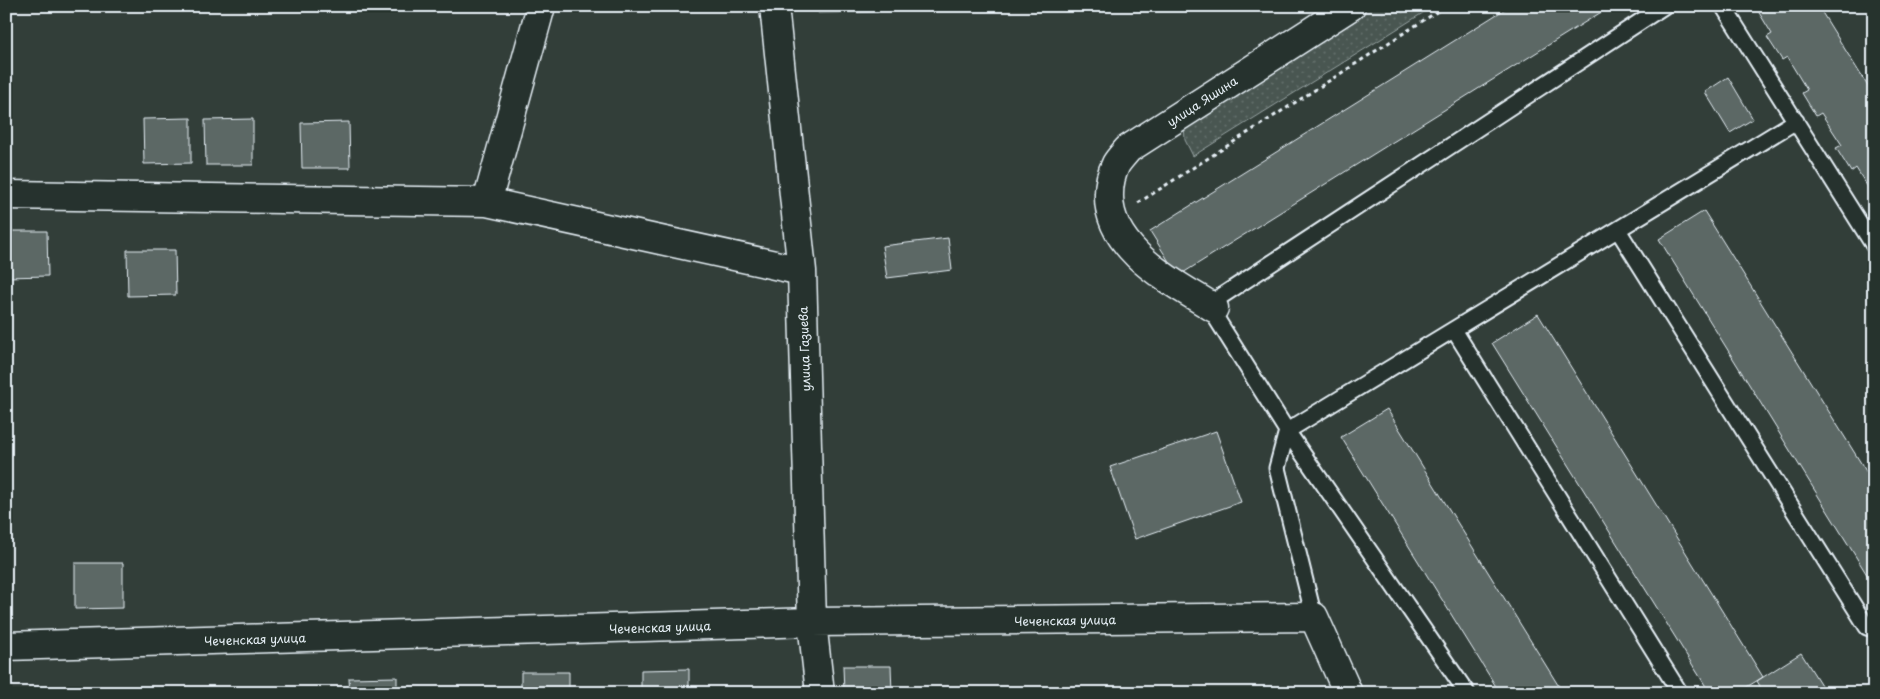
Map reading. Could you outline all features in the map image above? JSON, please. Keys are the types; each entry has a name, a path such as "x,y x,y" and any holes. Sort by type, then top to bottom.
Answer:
{"street":[{"path":"487,202 541,6"},
{"name":"улица Газиева","path":"774,6 802,271 812,622 820,693"},
{"name":"улица Яшина","path":"1214,308 1151,268 1134,252 1117,230 1108,204 1109,181 1116,164 1128,149 1351,6"},
{"path":"6,195 487,202 802,271"},
{"path":"1314,617 1348,693"},
{"name":"Чеченская улица","path":"6,646 812,622 1314,617"}],"lane":[{"path":"1467,693 1287,431 1218,321 1214,308 1220,297 1664,6"},
{"path":"1723,6 1874,246"},
{"path":"1314,617 1277,468 1287,431 1796,121"},
{"path":"1618,230 1867,626 1874,629"},
{"path":"1454,330 1680,693"}],"path":[{"path":"1131,207 1446,6"}],"shaded area":[{"path":"1368,6 1434,6 1193,156 1185,140 1184,125"}],"building":[{"path":"817,6 878,6 878,12 818,13"},
{"path":"1510,6 1611,6 1178,276 1150,231"},
{"path":"1755,6 1818,6 1874,96 1874,197 1856,168 1851,172 1836,148 1842,145 1821,113 1816,116 1802,93 1807,90 1787,57 1782,60 1767,37 1772,34"},
{"path":"1728,77 1753,119 1730,133 1705,92"},
{"path":"191,118 191,163 144,164 143,119"},
{"path":"253,119 253,165 206,165 205,120"},
{"path":"349,122 350,168 302,168 301,123"},
{"path":"1704,211 1874,484 1874,586 1659,239"},
{"path":"6,231 47,231 48,276 6,277"},
{"path":"948,238 952,270 887,278 882,246"},
{"path":"127,250 175,250 176,295 128,296"},
{"path":"1538,314 1763,677 1737,693 1710,693 1492,343"},
{"path":"1387,409 1563,693 1500,693 1341,437"},
{"path":"1216,431 1241,502 1135,539 1110,467"},
{"path":"75,563 123,563 123,608 75,609"},
{"path":"1801,653 1826,693 1764,693 1757,681"},
{"path":"843,666 891,666 892,693 844,693"},
{"path":"689,669 689,693 641,693 641,670"},
{"path":"521,672 569,672 569,693 521,693"},
{"path":"397,677 397,693 350,693 349,678"}]}
